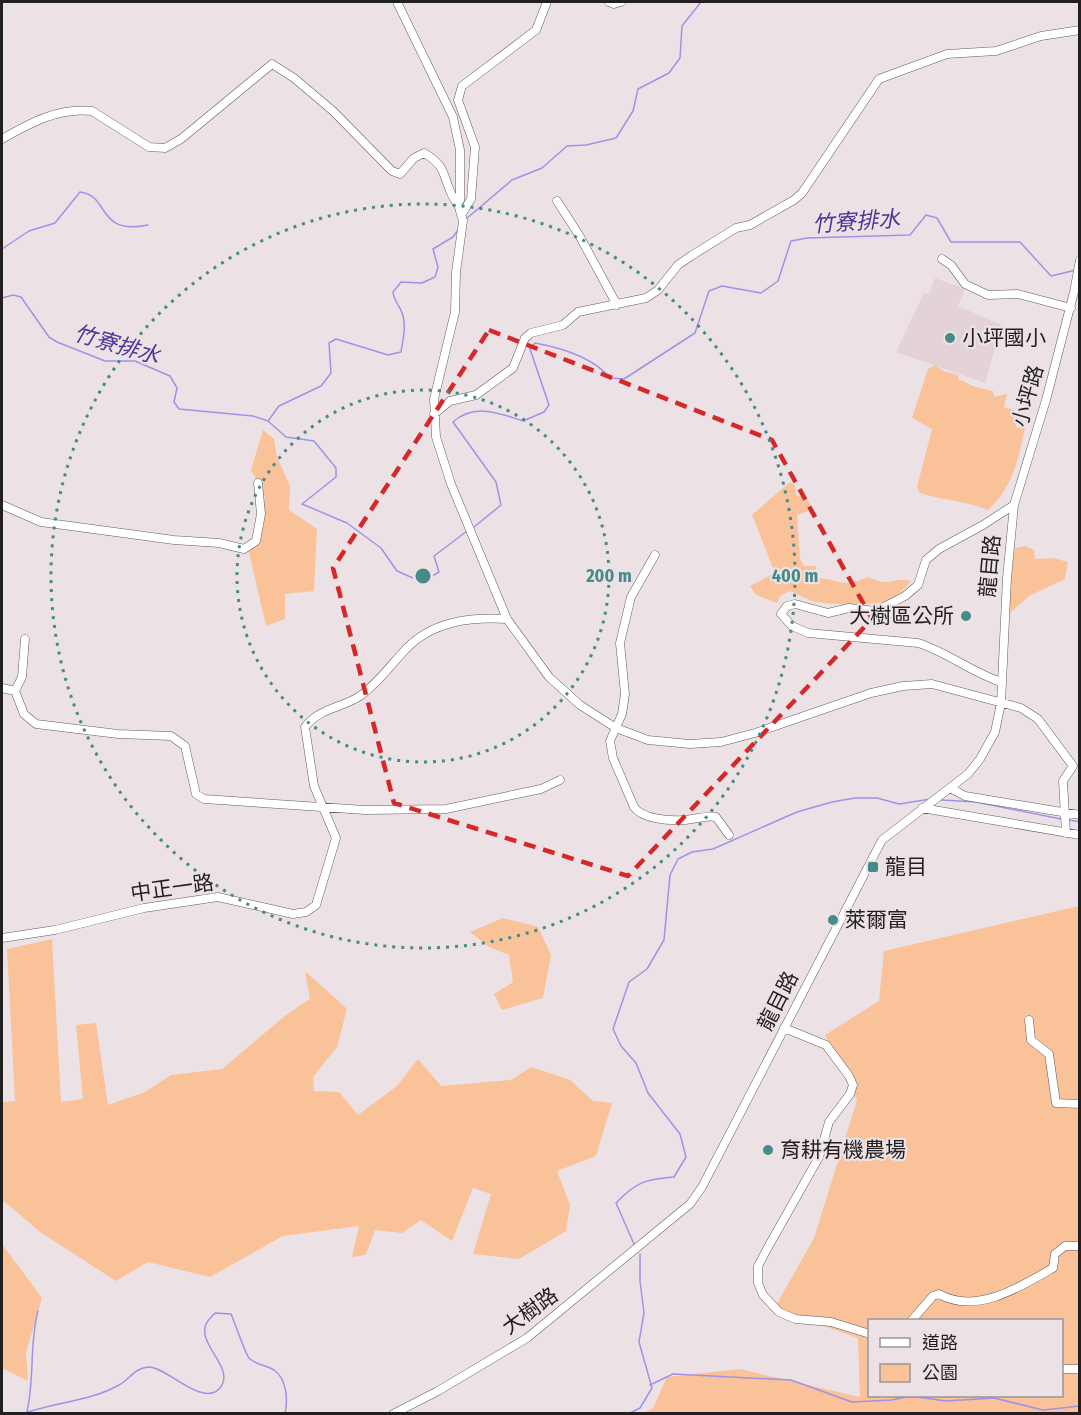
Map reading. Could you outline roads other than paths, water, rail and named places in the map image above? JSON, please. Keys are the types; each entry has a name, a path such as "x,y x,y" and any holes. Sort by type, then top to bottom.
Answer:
{"street":[{"path":"397,2 453,117 460,150 460,200"},
{"path":"462,220 471,199 475,147 458,100 462,86 536,30 547,2"},
{"path":"609,2 621,2"},
{"path":"434,414 450,401 476,395 513,368 525,338 531,333 563,325 578,312 646,298 658,290 678,265 691,256 736,228 750,225 794,200 802,193 879,79 947,54 996,51 1041,36 1080,30"},
{"path":"2,139 45,117 68,111 86,110 92,111 149,147 165,148 181,139 272,64 294,78 340,118 392,171 400,174 414,158 424,153 436,160 448,180 449,191 461,209 462,220 456,272 455,312 434,399 436,437 451,484 507,619 549,677 580,705 616,728 648,740 690,744 721,742 872,693 903,686 932,684 1011,704 1038,719 1073,766 1063,781 1067,831"},
{"path":"557,201 579,235 617,305"},
{"path":"942,259 951,265 965,284 988,295 1018,294 1071,308"},
{"name":"小坪路","path":"1014,505 1071,308 1078,266"},
{"path":"2,505 40,522 174,540 219,543 244,549 256,541 259,527 258,483"},
{"path":"1000,682 981,676 935,648 918,643 808,633 792,626 781,614 787,606 795,604 828,613 849,608 876,611 905,596 918,585 926,560 939,549 1014,505"},
{"name":"龍目路","path":"674,1218 690,1204 702,1187 882,840 948,790 980,759 995,732 1001,702 1000,682 1014,505"},
{"path":"655,555 631,597 620,643 625,694 610,741 613,758 636,811 643,815 683,820 716,817 729,835"},
{"name":"中正一路","path":"2,938 55,930 144,908 218,897 293,914 306,912 316,905 336,838 310,766 305,727 312,717 354,700 375,686 418,638 452,622 472,617 507,619"},
{"path":"25,639 22,677 15,691 24,714 36,723 118,734 171,736 188,751 198,797 214,801 365,810 446,809 541,789 560,780"},
{"path":"2,688 15,691"},
{"path":"948,790 965,796 1066,815 1080,815"},
{"path":"922,808 1080,835"},
{"path":"1029,1020 1031,1040 1049,1054 1056,1103 1080,1104"},
{"path":"784,1028 825,1045 852,1081 852,1085 850,1094 829,1122 819,1157 766,1249 758,1266 758,1283 763,1295 778,1312 795,1319 831,1322 868,1333"},
{"name":"大樹路","path":"393,1413 438,1391 527,1338 674,1218"},
{"path":"913,1319 933,1296 939,1294 952,1301 968,1302 1008,1292 1053,1268 1054,1254 1065,1246 1080,1245"},
{"path":"1063,1369 1080,1369"}],"waterway":[{"path":"466,219 512,180 542,168 567,146 586,145 616,138 633,111 638,89 669,73 680,58 682,26 701,2"},
{"path":"2,249 29,231 55,223 80,192 96,200 106,214 120,225 131,227 148,225"},
{"name":"竹寮排水","path":"474,527 501,505 496,482 453,422 461,416 478,411 487,411 523,421 544,412 549,405 530,349 535,343 576,354 595,364 610,378 624,379 695,333 709,291 722,286 761,293 778,281 791,241 807,238 910,235 926,215 937,218 951,242 1020,242 1051,276 1076,270"},
{"path":"268,421 279,406 321,386 331,373 329,343 336,339 388,355 401,352 404,320 393,292 401,282 422,283 435,277 438,267 433,249 453,237 458,230"},
{"name":"竹寮排水","path":"2,298 13,295 21,297 49,337 57,342 105,361 135,361 170,376 177,388 174,402 179,409 253,416 268,421 286,437 314,441 336,468 336,477 302,504 347,523 381,548 397,571 422,582 439,572 434,556 467,531"},
{"path":"634,1244 616,1203 642,1183 674,1177 686,1157 680,1134 648,1093 636,1063 621,1046 613,1029 629,982 647,969 664,940 670,875 678,859 692,852 713,849 797,812 832,802 855,798 877,798 899,804 931,799"},
{"path":"941,800 976,802 1061,819"},
{"path":"1069,820 1080,822"},
{"path":"628,1414 640,1408 652,1388 639,1342 644,1313 640,1281 640,1254"},
{"path":"27,1411 38,1311"},
{"path":"22,1414 107,1391 123,1383 140,1369 149,1367 195,1390 213,1393 220,1388 224,1380 220,1364 205,1332 206,1324 215,1313 231,1314 249,1358 274,1370 282,1379 286,1390 285,1414"},
{"path":"650,1385 673,1374 791,1380 852,1402 906,1397"},
{"path":"917,1397 946,1401 994,1398 1043,1410 1080,1406"}],"place":[{"name":"小坪國小","path":"950,338"},
{"name":"大樹區公所","path":"966,616"},
{"name":"龍目","path":"873,867"},
{"name":"萊爾富","path":"833,920"},
{"name":"育耕有機農場","path":"768,1150"}]}
